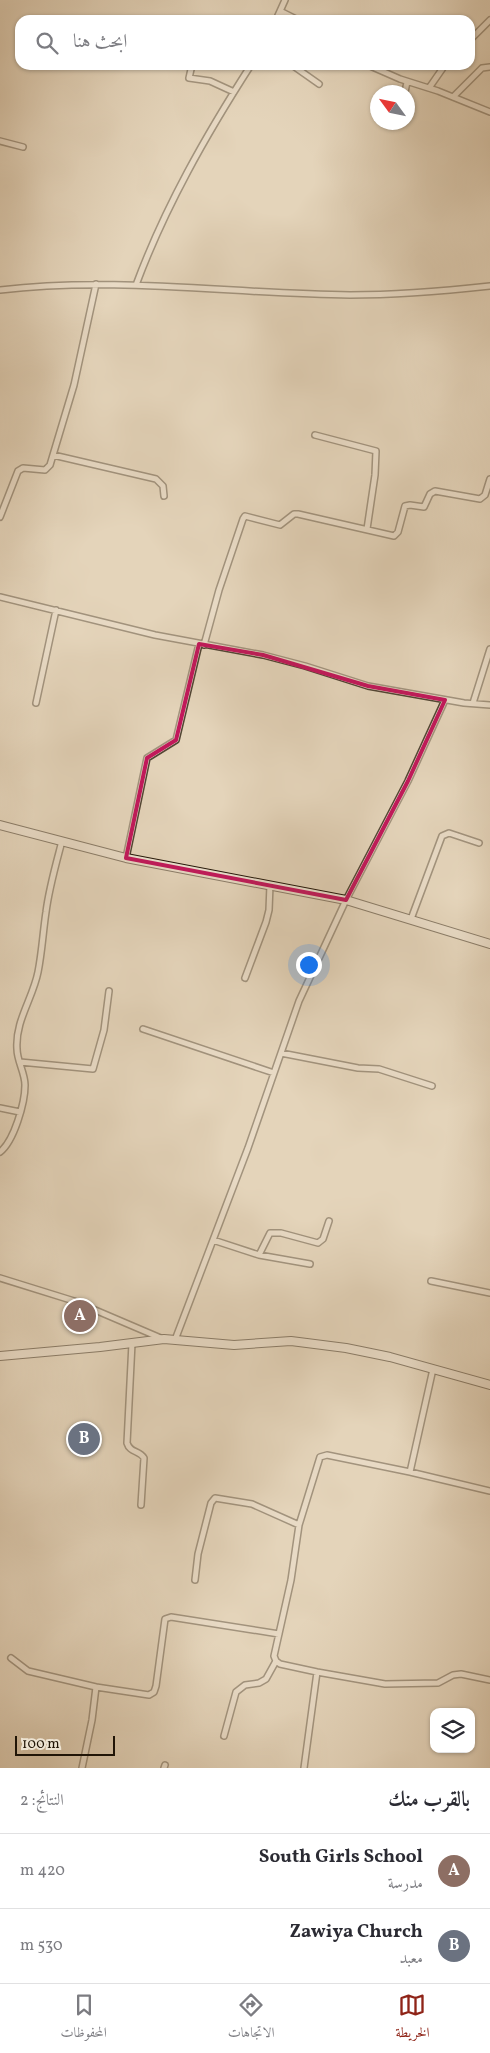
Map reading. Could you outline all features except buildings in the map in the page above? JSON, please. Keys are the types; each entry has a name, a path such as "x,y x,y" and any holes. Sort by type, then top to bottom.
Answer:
{"street":[{"path":"278,15 285,0"},
{"path":"280,11 288,15"},
{"path":"475,35 490,20"},
{"path":"454,97 482,68 490,67"},
{"path":"191,70 189,78 210,81 234,92"},
{"path":"136,285 153,239 175,194 248,70"},
{"path":"299,70 319,84"},
{"path":"379,70 490,112"},
{"path":"429,88 442,70"},
{"path":"0,141 23,147"},
{"path":"0,290 66,284 96,284 350,295 395,294 490,286"},
{"path":"0,517 18,471 23,468 45,470 50,465 74,385 96,284"},
{"path":"315,435 376,451 375,475 366,528"},
{"path":"53,455 156,479 163,486 164,496"},
{"path":"126,858 147,758 176,740 202,644 244,517 248,516 280,525 294,514 298,514 366,528 394,536 398,532 405,506 410,504 424,507 430,494 435,492 480,499 485,495 490,479"},
{"path":"0,597 155,635 263,655 368,686 445,700 490,705"},
{"path":"36,703 56,610"},
{"path":"473,703 490,649"},
{"path":"175,1340 248,1148 299,1001 346,900 408,782 445,700"},
{"path":"0,825 126,858 346,900 490,944"},
{"path":"410,919 442,836 449,833 479,843"},
{"path":"0,1152 7,1145 20,1112 25,1085 16,1050 17,1036 35,987 46,910 62,841"},
{"path":"245,978 266,922 269,910 270,885"},
{"path":"20,1062 93,1069 104,1030 110,991"},
{"path":"144,1029 274,1073"},
{"path":"281,1053 358,1068 379,1068 432,1086"},
{"path":"0,1108 20,1112"},
{"path":"259,1255 267,1236 274,1231 321,1242 329,1221"},
{"path":"213,1240 259,1255 310,1264"},
{"path":"0,1278 74,1301 164,1339"},
{"path":"431,1281 490,1293"},
{"path":"0,1356 164,1339 234,1345 275,1342 314,1344 390,1357 490,1386"},
{"path":"132,1343 127,1443 131,1450 142,1454 144,1458 141,1505"},
{"path":"410,1472 433,1369"},
{"path":"490,1491 410,1472 323,1456 319,1461 299,1525 291,1580 274,1656 280,1664 385,1684 438,1683 453,1675 461,1674 490,1680"},
{"path":"195,1580 200,1545 211,1502 216,1498 252,1504 299,1525"},
{"path":"10,1658 28,1672 96,1687 149,1695 154,1692 156,1686 165,1619 168,1617 279,1634"},
{"path":"224,1736 239,1688 259,1683 266,1679 276,1661"},
{"path":"304,1768 317,1672"},
{"path":"82,1768 92,1720 96,1687"}],"highlighted area":[{"path":"199,644 263,655 368,686 445,700 408,781 346,900 126,858 147,758 176,740"}],"place":[{"name":"South Girls School","path":"80,1316"},
{"name":"Zawiya Church","path":"84,1439"}]}
